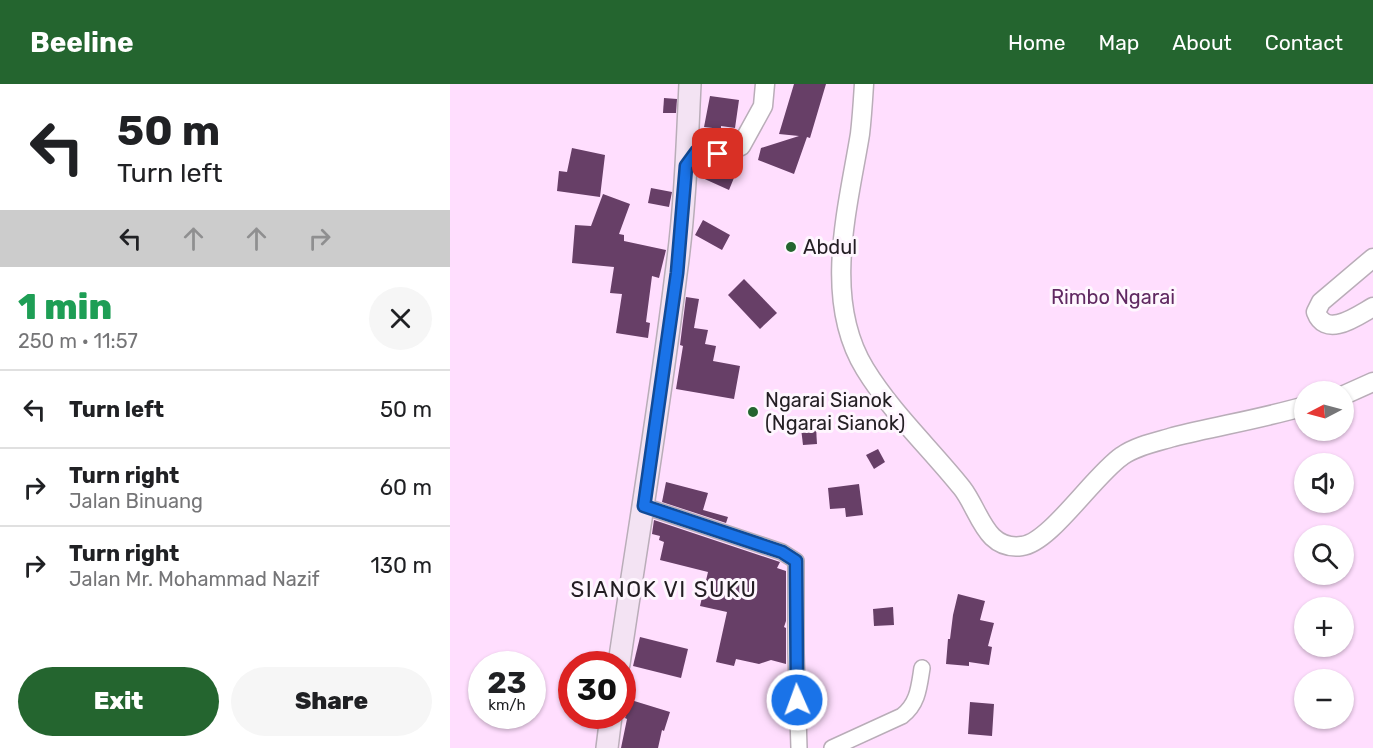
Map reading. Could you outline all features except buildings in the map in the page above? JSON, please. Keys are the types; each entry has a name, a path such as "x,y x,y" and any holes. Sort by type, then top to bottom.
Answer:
{"main road":[{"path":"621,651 677,273 690,84"},
{"path":"607,748 609,729"}],"street":[{"path":"686,166 697,151 718,154 741,146 763,106 765,84"},
{"path":"864,84 860,132 841,256 844,308 849,337 864,368 891,407 964,491 984,529 999,543 1013,547 1026,546 1044,537 1089,487 1122,456 1147,444 1294,410"},
{"path":"1373,258 1321,302 1316,312 1318,319 1324,324 1333,325 1341,324 1373,307"},
{"path":"1354,391 1373,382"},
{"path":"644,506 782,552 796,561 799,748"},
{"path":"832,748 902,716 911,709 916,699 922,668"}],"green space":[{"name":"Ngarai Sianok (Ngarai Sianok)","path":"450,84 1373,84 1373,748 450,748"}],"place":[{"name":"Abdul","path":"791,247"},
{"name":"Ngarai Sianok (Ngarai Sianok)","path":"753,412"}],"district":[{"name":"SIANOK VI SUKU","path":"664,589"}],"route":[{"path":"718,154 697,151 686,166 677,273 644,506 782,552 796,561 797,700"}],"park label":[{"name":"Rimbo Ngarai","path":"1113,297"}]}
